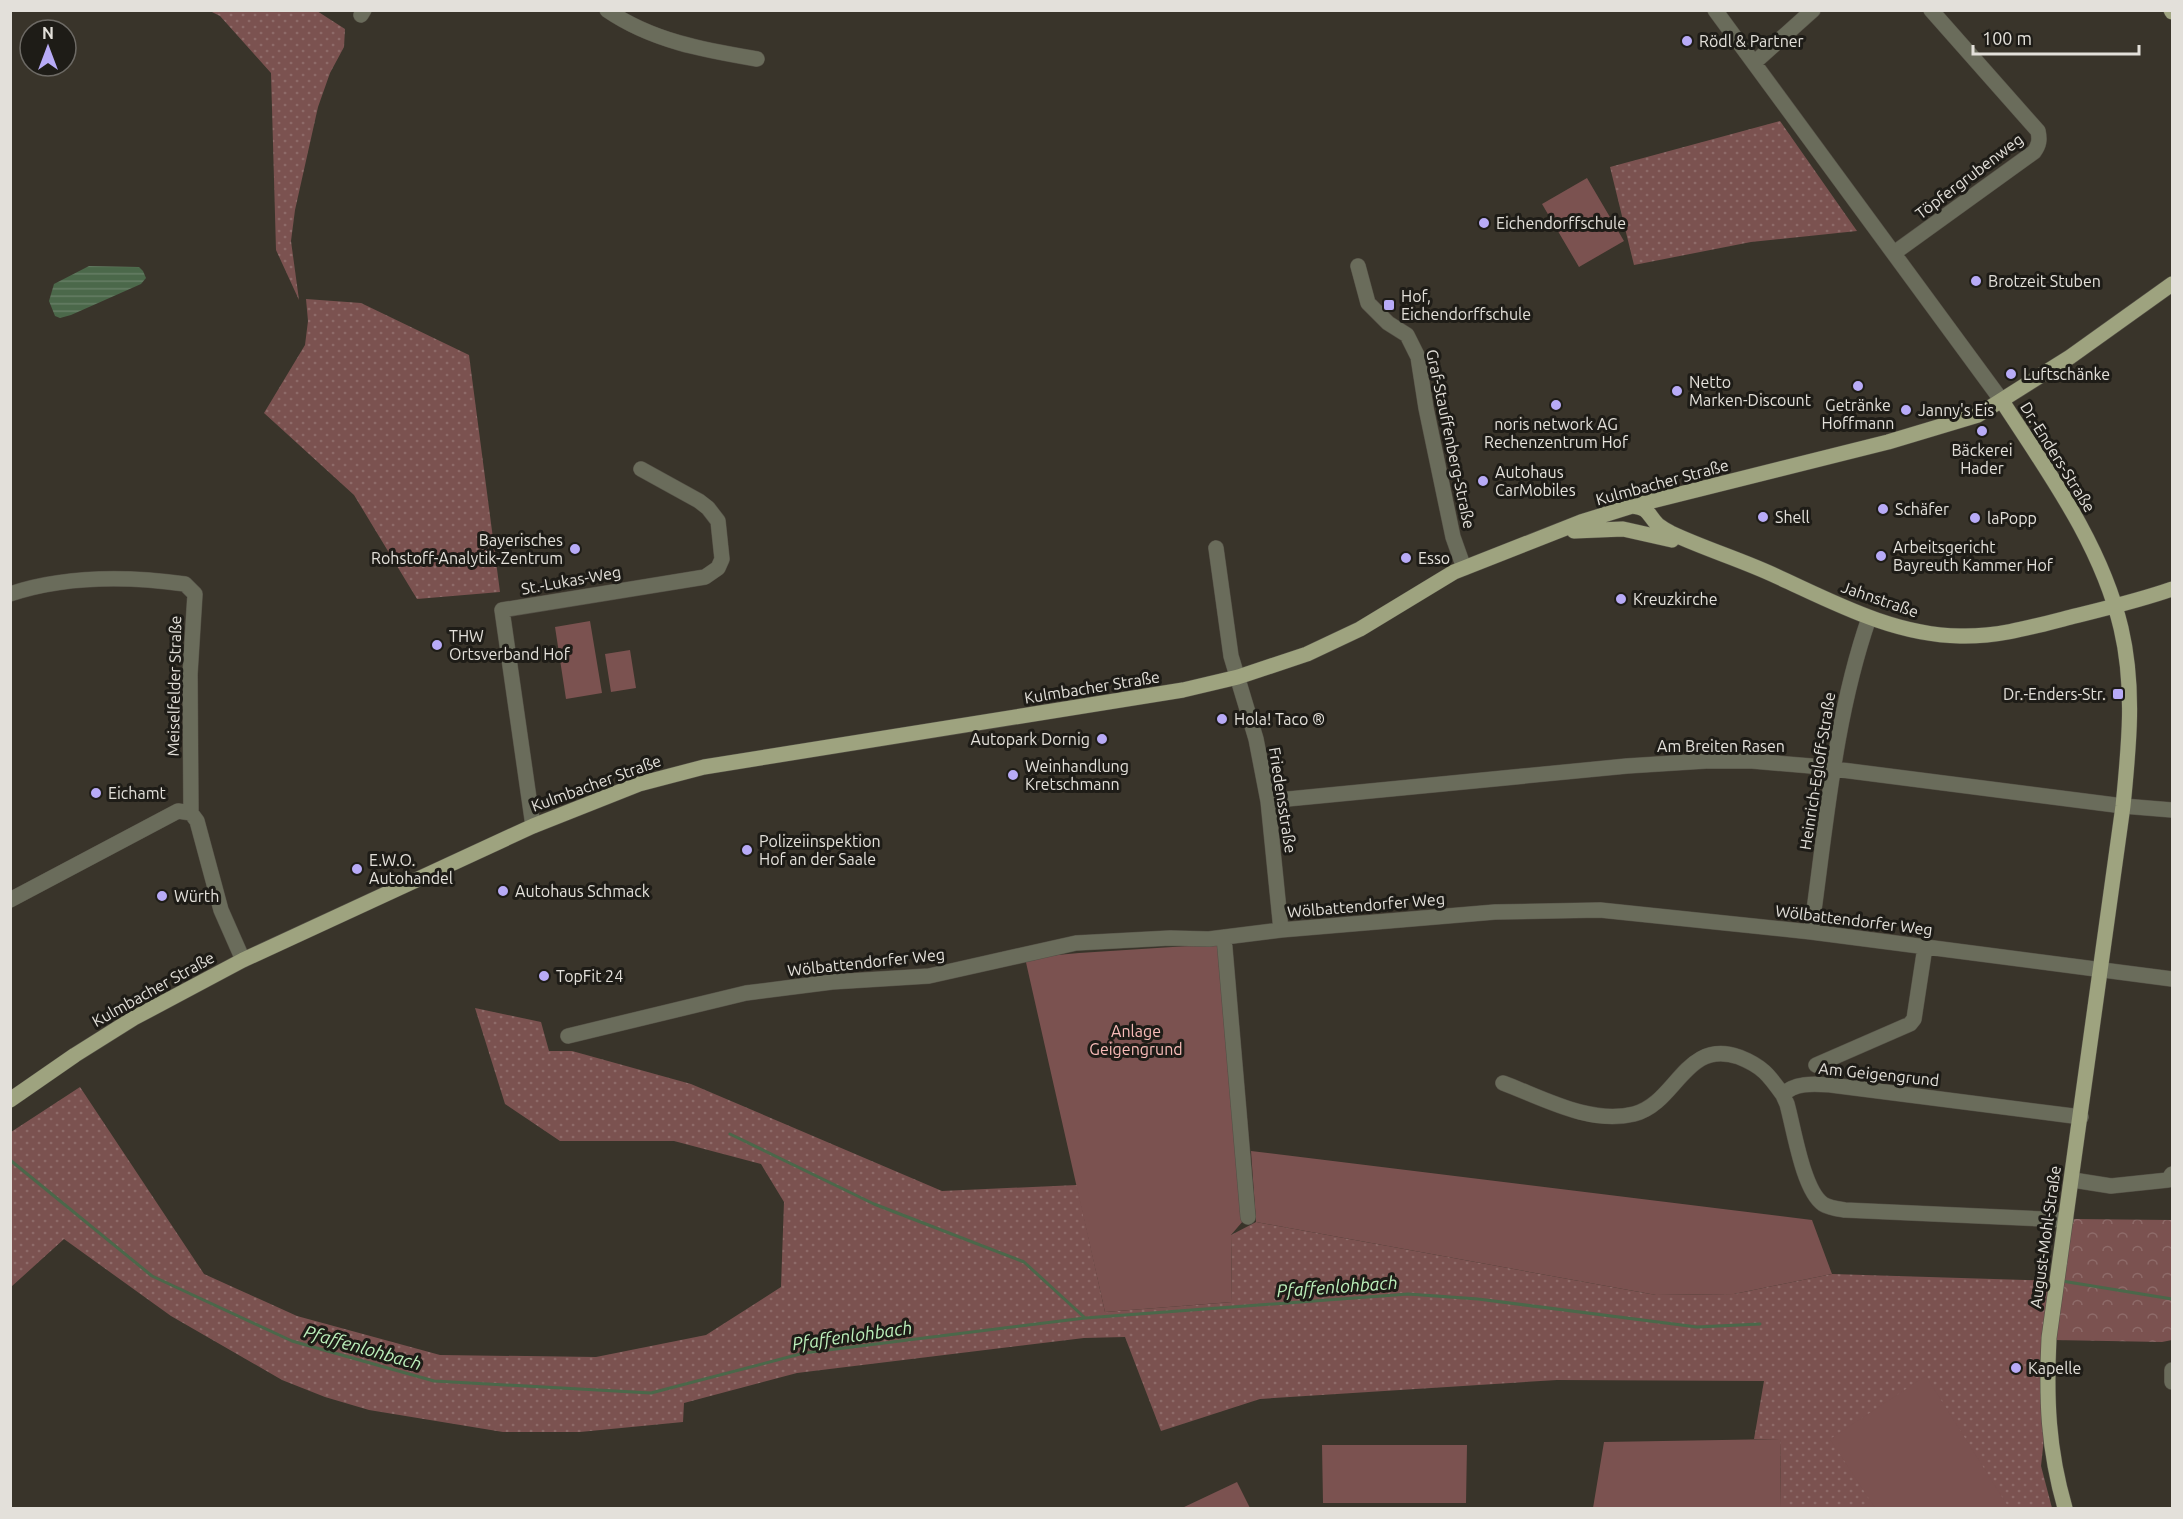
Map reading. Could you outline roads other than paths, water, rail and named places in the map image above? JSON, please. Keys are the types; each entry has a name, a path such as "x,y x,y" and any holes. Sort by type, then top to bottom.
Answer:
{"main road":[{"name":"Kulmbacher Straße","path":"10,1100 75,1054 134,1018 243,960 533,826 639,784 704,767 1149,696 1238,676 1307,654 1360,630 1454,572 1555,532 1632,506 1950,425 1978,415 2070,357 2172,284"},
{"name":"Dr.-Enders-Straße","path":"2002,401 2070,507 2096,558 2115,607 2126,656 2129,743 2123,806 2099,970"},
{"name":"Jahnstraße","path":"1632,506 1643,507 1649,511 1659,526 1671,533 1869,618 1905,629 1961,636 1989,635 2034,627 2115,607 2172,589"},
{"path":"1555,532 1623,529 1670,539 1726,556"},
{"name":"August-Mohl-Straße","path":"2066,1509 2055,1467 2048,1417 2049,1344 2057,1271 2073,1180 2099,970"}],"street":[{"path":"607,10 658,37 702,50 756,59"},
{"name":"Dr.-Enders-Straße","path":"1716,10 2002,401"},
{"path":"1755,62 1813,10"},
{"name":"Töpfergrubenweg","path":"1894,253 2034,152 2039,146 2038,131 1931,10"},
{"name":"Graf-Stauffenberg-Straße","path":"1358,266 1368,303 1388,323 1407,335 1418,357 1426,408 1453,537 1464,568"},
{"name":"St.-Lukas-Weg","path":"533,826 502,610 705,578 718,568 722,559 718,521 708,508 641,469"},
{"name":"Friedensstraße","path":"1216,548 1231,656 1256,739 1268,801 1281,930"},
{"name":"Meiselfelder Straße","path":"10,594 33,586 92,578 153,579 185,584 195,594 190,674 191,813 197,821 221,910 243,960"},
{"name":"Heinrich-Egloff-Straße","path":"1811,932 1839,734 1850,681 1869,618"},
{"name":"Am Breiten Rasen","path":"1268,801 1667,763 1752,760 2123,806 2172,810"},
{"path":"10,900 178,811 191,813"},
{"name":"Wölbattendorfer Weg","path":"568,1036 746,993 832,982 929,976 1076,943 1224,937 1495,912 1600,910 1811,932 2172,979"},
{"path":"1224,937 1248,1216"},
{"name":"Am Geigengrund","path":"1816,1065 1910,1024 1914,1019 1925,947"},
{"path":"1503,1083 1593,1115 1615,1116 1635,1114 1660,1099 1688,1068 1702,1057 1716,1053 1750,1061 1770,1075 1783,1095 1808,1183 1819,1211"},
{"name":"Am Geigengrund","path":"1783,1095 1787,1090 1799,1086 1831,1085 2080,1117"},
{"path":"2073,1180 2110,1186 2168,1180 2172,1174"},
{"path":"1814,1196 1825,1206 1845,1210 2066,1220"},
{"path":"2172,1370 2172,1382"}],"waterway":[{"path":"730,1134 874,1204 1024,1262 1084,1317"},
{"name":"Pfaffenlohbach","path":"10,1160 152,1276 292,1341 434,1381 651,1393 804,1353 1085,1318 1408,1294 1478,1299 1697,1327 1760,1324"},
{"name":"Pfaffenlohbach","path":"2062,1281 2172,1299"}],"place":[{"name":"Rödl & Partner","path":"1687,41"},
{"name":"Eichendorffschule","path":"1484,223"},
{"name":"Brotzeit Stuben","path":"1976,281"},
{"name":"Hof, Eichendorffschule","path":"1389,305"},
{"name":"Luftschänke","path":"2011,374"},
{"name":"Getränke Hoffmann","path":"1858,386"},
{"name":"Netto Marken-Discount","path":"1677,391"},
{"name":"noris network AG Rechenzentrum Hof","path":"1556,405"},
{"name":"Janny's Eis","path":"1906,410"},
{"name":"Bäckerei Hader","path":"1982,431"},
{"name":"Autohaus CarMobiles","path":"1483,481"},
{"name":"Schäfer","path":"1883,509"},
{"name":"Shell","path":"1763,517"},
{"name":"laPopp","path":"1975,518"},
{"name":"Bayerisches Rohstoff-Analytik-Zentrum","path":"575,549"},
{"name":"Arbeitsgericht Bayreuth Kammer Hof","path":"1881,556"},
{"name":"Esso","path":"1406,558"},
{"name":"Kreuzkirche","path":"1621,599"},
{"name":"THW Ortsverband Hof","path":"437,645"},
{"name":"Dr.-Enders-Str.","path":"2118,694"},
{"name":"Hola! Taco ®","path":"1222,719"},
{"name":"Autopark Dornig","path":"1102,739"},
{"name":"Weinhandlung Kretschmann","path":"1013,775"},
{"name":"Eichamt","path":"96,793"},
{"name":"Polizeiinspektion Hof an der Saale","path":"747,850"},
{"name":"E.W.O. Autohandel","path":"357,869"},
{"name":"Autohaus Schmack","path":"503,891"},
{"name":"Würth","path":"162,896"},
{"name":"TopFit 24","path":"544,976"},
{"name":"Kapelle","path":"2016,1368"}],"park label":[{"name":"Anlage Geigengrund","path":"1136,1040"}]}
